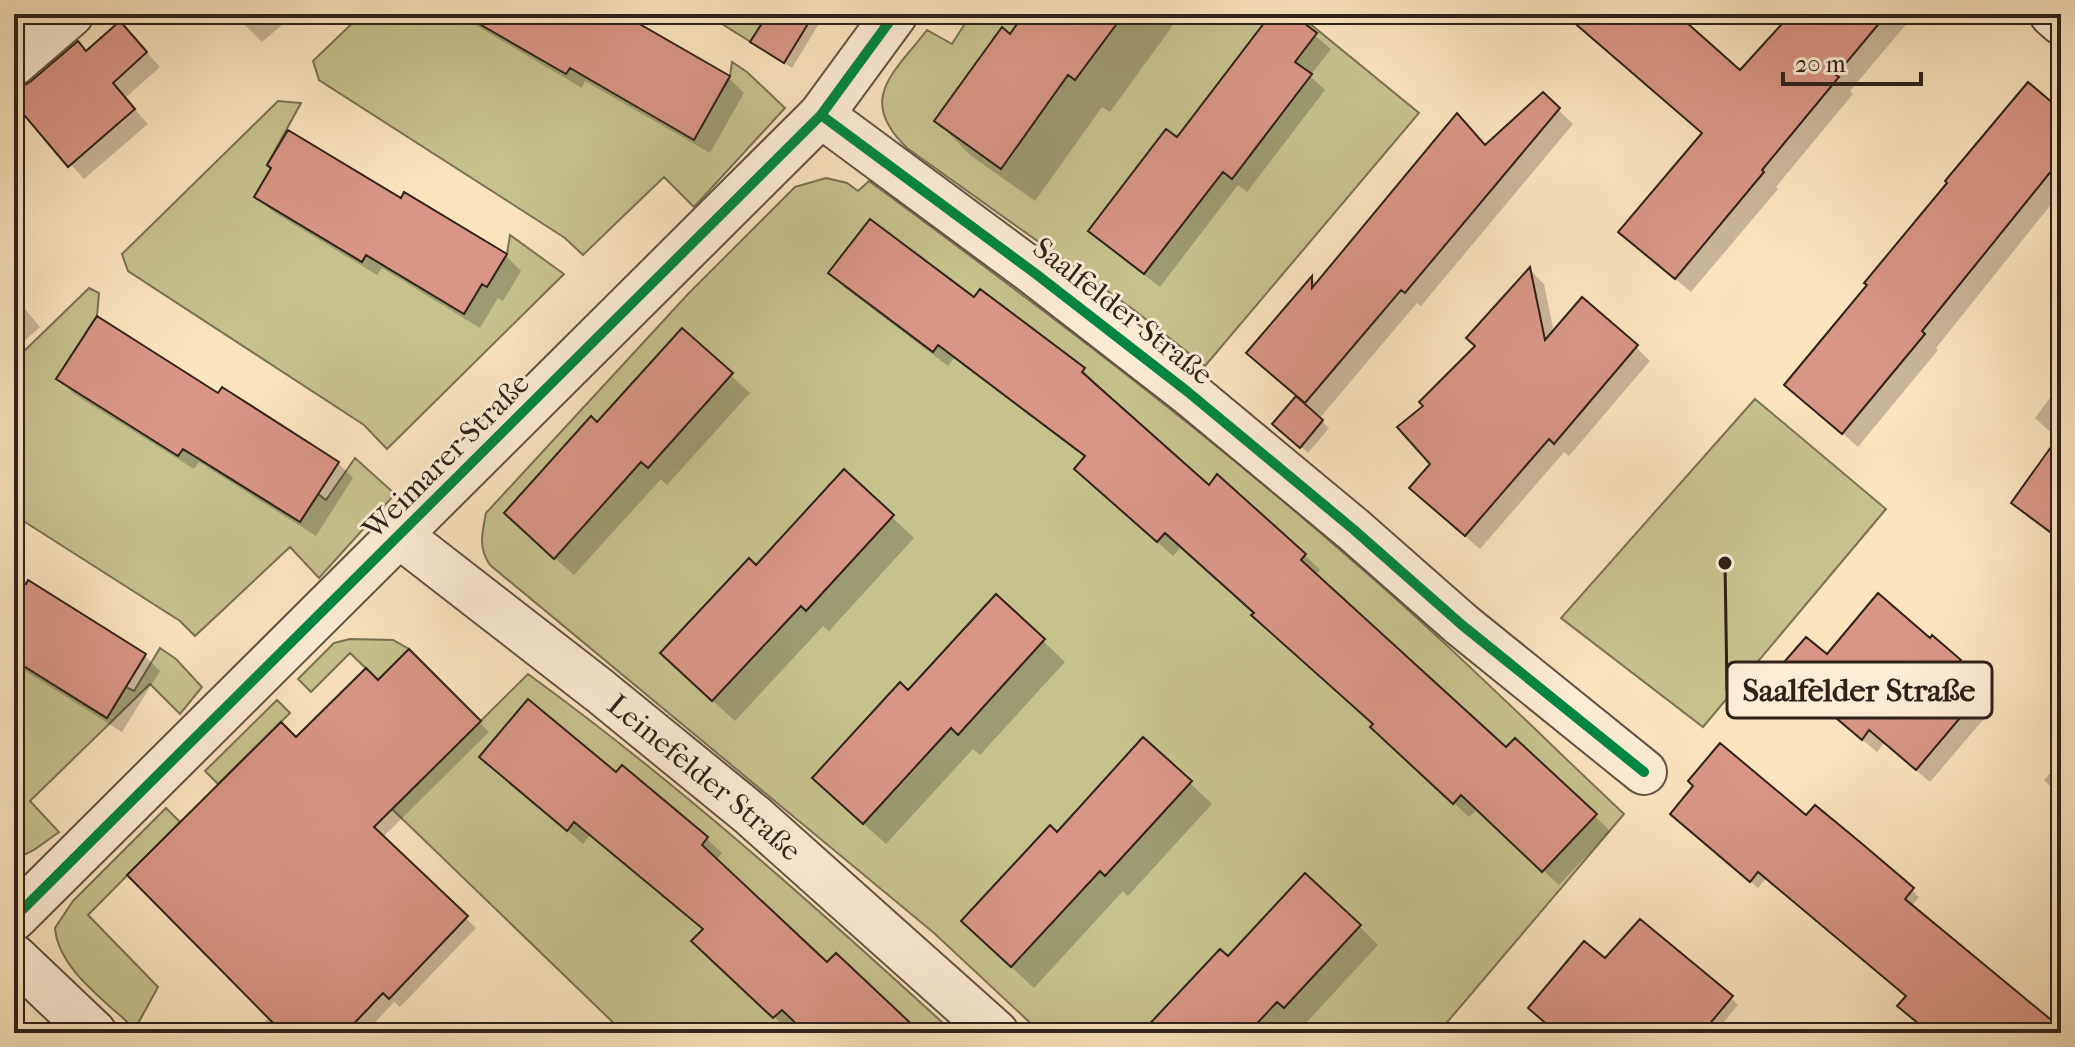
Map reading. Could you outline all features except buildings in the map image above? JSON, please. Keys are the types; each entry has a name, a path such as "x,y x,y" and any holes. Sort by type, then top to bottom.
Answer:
{"street":[{"path":"14,63 71,14"},
{"name":"Weimarer Straße","path":"14,918 821,115 895,14"},
{"path":"2052,14 2061,22"},
{"name":"Saalfelder Straße","path":"821,115 1036,274 1188,392 1342,519 1462,625 1644,772"},
{"name":"Leinefelder Straße","path":"399,535 600,691 752,815 996,1033"},
{"path":"14,957 94,1033"}],"shaded area":[{"path":"362,14 462,14 570,68 694,139 730,76 732,62 785,108 694,207 664,177 583,255 565,238 319,80 313,61"},
{"path":"706,14 768,14 751,42"},
{"path":"971,14 1298,14 1419,113 1205,366 1134,310 907,148 892,131 884,115 882,100 893,73 927,30 952,44"},
{"path":"278,101 301,103 267,165 366,255 464,314 482,284 487,287 507,254 510,235 564,274 387,449 364,425 128,271 122,254"},
{"path":"826,178 847,183 858,191 869,181 1055,319 1176,414 1389,592 1624,814 1438,1033 1041,1033 934,933 490,565 482,546 486,513 689,293 795,187"},
{"path":"89,288 99,293 97,316 57,378 178,455 183,449 300,522 318,494 326,500 355,458 395,494 319,578 290,547 195,636 180,621 14,515 14,361"},
{"path":"1755,399 1886,509 1703,727 1561,618"},
{"path":"350,639 393,640 409,649 378,680 350,653 311,692 298,679 334,643"},
{"path":"160,648 176,659 202,687 180,714 150,684 30,801 59,832 14,860 14,660 106,718 126,687 134,691"},
{"path":"528,674 693,803 799,893 954,1033 624,1033 392,809"},
{"path":"277,700 290,713 218,784 205,771"},
{"path":"166,808 180,822 88,915 158,987 135,1029 74,971 58,943 55,928 73,901"}],"cycle path":[{"path":"14,918 821,115 895,14"},
{"path":"821,115 1036,274 1188,392 1353,529 1462,625 1644,772"}],"place":[{"name":"Saalfelder Straße","path":"1725,563"}]}
